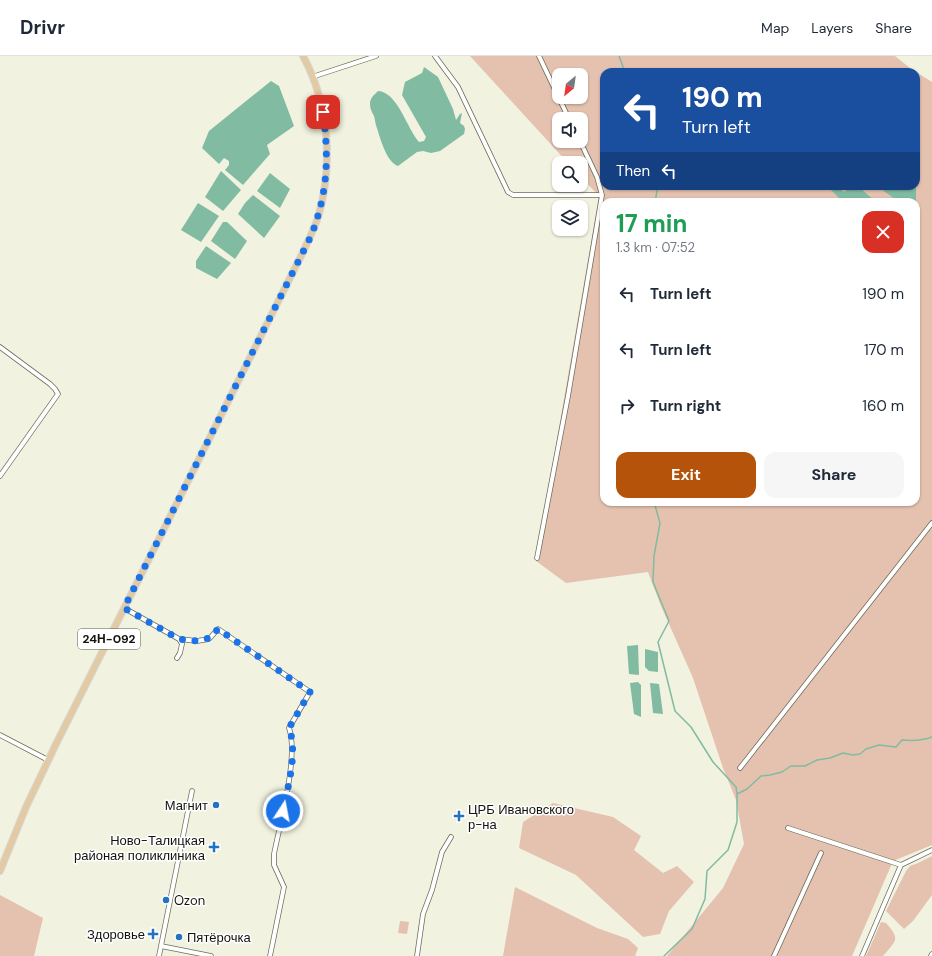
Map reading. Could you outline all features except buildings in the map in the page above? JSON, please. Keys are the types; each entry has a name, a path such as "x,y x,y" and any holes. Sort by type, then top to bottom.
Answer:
{"main road":[{"name":"24Н-092","path":"0,871 26,807 48,760 302,254 317,221 325,185 327,151 323,112 312,77 303,56"}],"street":[{"path":"312,77 376,56"},
{"path":"435,56 458,87 508,192 513,195 602,196 600,190"},
{"path":"539,56 566,112"},
{"path":"583,148 597,177 600,188"},
{"path":"537,558 568,396 600,208"},
{"path":"0,347 50,384 58,394 0,476"},
{"path":"740,768 932,523"},
{"path":"124,608 179,639 197,641 209,638 218,629 310,692 289,728 292,735 292,761 274,854 274,865 284,887 270,956"},
{"path":"177,658 182,644 179,639"},
{"path":"0,734 48,760"},
{"path":"159,956 192,791"},
{"path":"788,828 901,865"},
{"path":"417,956 423,916 432,890 442,852 451,837"},
{"path":"862,956 901,865 932,850"},
{"path":"774,956 820,853"},
{"path":"161,946 211,956"}],"shaded area":[{"path":"470,56 895,56 910,68 600,68 600,190 920,190 920,74 932,82 932,845 893,861 852,956 667,956 723,888 744,844 736,800 723,768 693,678 661,606 648,572 566,583 536,561 599,196 588,184 588,156 562,156 554,148 588,148 588,112 552,112 552,146"},
{"path":"424,67 438,77 453,109 456,120 462,113 460,123 464,126 464,134 440,151 431,153 423,151 417,152 398,166 390,160 384,148 370,102 372,97 378,91 385,93 397,104 419,142 424,141 426,137 402,95 405,82 422,73"},
{"path":"271,81 279,86 294,126 267,145 270,154 243,185 225,170 229,165 229,161 224,158 219,164 202,148 209,131"},
{"path":"221,171 241,190 223,211 205,197"},
{"path":"270,173 290,189 280,208 257,191"},
{"path":"831,190 841,190 845,192 846,190 862,190 872,198 839,198"},
{"path":"882,190 916,190 916,198 894,198"},
{"path":"253,195 280,216 264,238 238,214 245,203"},
{"path":"198,203 219,216 201,242 181,230"},
{"path":"223,222 227,222 247,241 235,259 211,241"},
{"path":"206,246 231,263 217,279 196,268 196,261"},
{"path":"638,645 639,675 629,674 627,646"},
{"path":"645,649 658,652 658,672 649,671 645,667"},
{"path":"638,682 641,685 641,717 634,714 630,683"},
{"path":"650,683 659,684 663,714 653,713"},
{"path":"553,803 613,817 641,836 634,850 663,873 677,866 694,882 669,911 660,934 643,937 576,875 519,848 523,822"},
{"path":"932,856 932,895 913,921 904,929 886,911 910,866"},
{"path":"515,887 597,928 628,939 638,948 635,956 503,956"},
{"path":"0,895 43,918 34,956 0,956"},
{"path":"400,921 409,922 407,934 398,933"},
{"path":"881,922 886,923 894,933 894,943 883,956 866,956"}],"waterway":[{"path":"619,56 624,68"},
{"path":"656,198 657,190"},
{"path":"655,506 660,523 654,556 653,582 669,621 658,642 675,711 691,727 713,762 736,787 737,794 737,822 728,850 707,871 705,899 692,929 664,956"},
{"path":"737,794 747,789 761,776 782,772 791,766 805,766 817,760 830,758 843,753 853,755 860,754 866,749 879,745 896,747 902,740 910,741 932,737"}],"place":[{"name":"Магнит","path":"216,805"},
{"name":"ЦРБ Ивановского р-на","path":"459,816"},
{"name":"Ново-Талицкая районая поликлиника","path":"214,847"},
{"name":"Ozon","path":"166,900"},
{"name":"Здоровье","path":"153,934"},
{"name":"Пятёрочка","path":"179,937"}],"route":[{"path":"283,811 292,761 292,735 289,728 310,692 218,629 209,638 197,641 179,639 124,608 311,236 322,203 327,169 326,134 323,112"}]}
